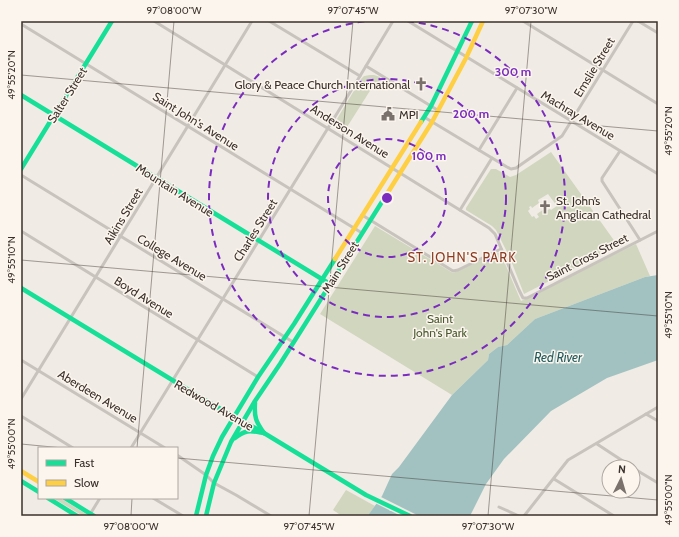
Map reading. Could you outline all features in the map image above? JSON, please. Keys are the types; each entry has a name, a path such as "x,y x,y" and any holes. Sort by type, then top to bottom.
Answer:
{"main road":[{"name":"Salter Street","path":"21,169 112,21"},
{"name":"Main Street","path":"196,516 206,475 222,437 258,377 285,338 431,106 472,21"},
{"name":"Main Street","path":"206,516 214,483 231,442 439,111 483,21"},
{"name":"Mountain Avenue","path":"21,95 330,284"},
{"name":"Redwood Avenue","path":"21,288 172,381 366,494 410,516"},
{"path":"255,402 253,413 254,417 256,424 264,434"},
{"path":"231,442 244,432 249,431 264,434"},
{"path":"21,471 38,481"},
{"path":"21,481 38,491"},
{"path":"50,499 78,516"},
{"path":"67,499 91,515"}],"street":[{"name":"Anderson Avenue","path":"154,21 489,228 494,234 524,298"},
{"name":"Aikins Street","path":"21,399 252,21"},
{"path":"269,21 360,76"},
{"name":"Charles Street","path":"132,447 393,21"},
{"name":"Machray Avenue","path":"408,21 466,58 658,174"},
{"path":"523,21 658,104"},
{"name":"Emslie Street","path":"492,158 507,168 516,168 562,136 633,21"},
{"path":"638,21 658,33"},
{"name":"Saint John's Avenue","path":"21,24 362,234"},
{"path":"366,66 439,111"},
{"path":"479,150 517,88"},
{"path":"424,117 492,158 460,210"},
{"path":"620,151 602,178 602,181 640,240"},
{"name":"College Avenue","path":"21,175 293,342"},
{"path":"362,215 453,271 501,249"},
{"name":"Boyd Avenue","path":"21,231 258,377"},
{"name":"Saint Cross Street","path":"524,298 527,298 658,231"},
{"name":"Aberdeen Avenue","path":"21,360 163,447"},
{"path":"524,516 568,460 658,407"},
{"path":"646,414 658,421"},
{"path":"21,416 71,447"},
{"path":"597,444 620,459"},
{"path":"178,457 206,475 214,483 270,516"},
{"path":"641,473 658,483"},
{"path":"554,478 614,516"},
{"path":"91,515 99,499"},
{"path":"155,499 183,516"},
{"path":"499,507 519,516"}],"green space":[{"path":"370,75 380,77 380,80 376,87 373,86 347,127 350,129 348,133 334,124 361,79 364,76"},
{"path":"551,152 618,246 524,294 510,258 496,230 466,210 491,169 496,169 510,177 516,175","holes":["548,194 557,206 551,210 545,211 544,209 537,214 539,217 536,219 534,216 532,217 528,211 530,209 529,207 531,206 532,208 539,203 538,200"]},
{"name":"Saint John's Park","path":"375,226 453,273 500,252 521,301 636,244 650,276 535,319 507,345 498,347 489,354 488,360 452,395 320,314"},
{"path":"346,490 375,506 369,516 342,516 333,510"},
{"path":"55,499 62,499 87,516 83,516"}],"water":[{"name":"Red River","path":"658,275 658,360 607,378 551,411 504,459 486,484 470,516 369,516 382,496 392,474 399,467 452,395 488,360 489,354 498,347 507,345 535,319 645,277"}],"pier":[{"path":"379,496 419,516 401,516 390,511 375,503"}],"traffic: fast":[{"path":"21,169 112,21"},
{"path":"421,122 431,106 472,21"},
{"path":"21,95 330,284"},
{"path":"206,516 214,483 231,442 255,401 385,197"},
{"path":"196,516 206,475 222,437 258,377 335,259"},
{"path":"21,288 210,403 264,433 366,495 410,516"},
{"path":"255,403 256,419 264,433"},
{"path":"235,438 242,433 249,431 264,433"},
{"path":"21,481 38,491"},
{"path":"50,499 77,516"},
{"path":"67,499 94,516"}],"traffic: slow":[{"path":"385,197 432,122 466,58 483,21"},
{"path":"335,259 421,122"},
{"path":"21,471 38,481"}],"place":[{"name":"Glory & Peace Church International","path":"421,84"},
{"name":"MPI","path":"388,114"},
{"name":"St. John’s Anglican Cathedral","path":"545,207"}],"district":[{"name":"ST. JOHN'S PARK","path":"462,257"}]}
